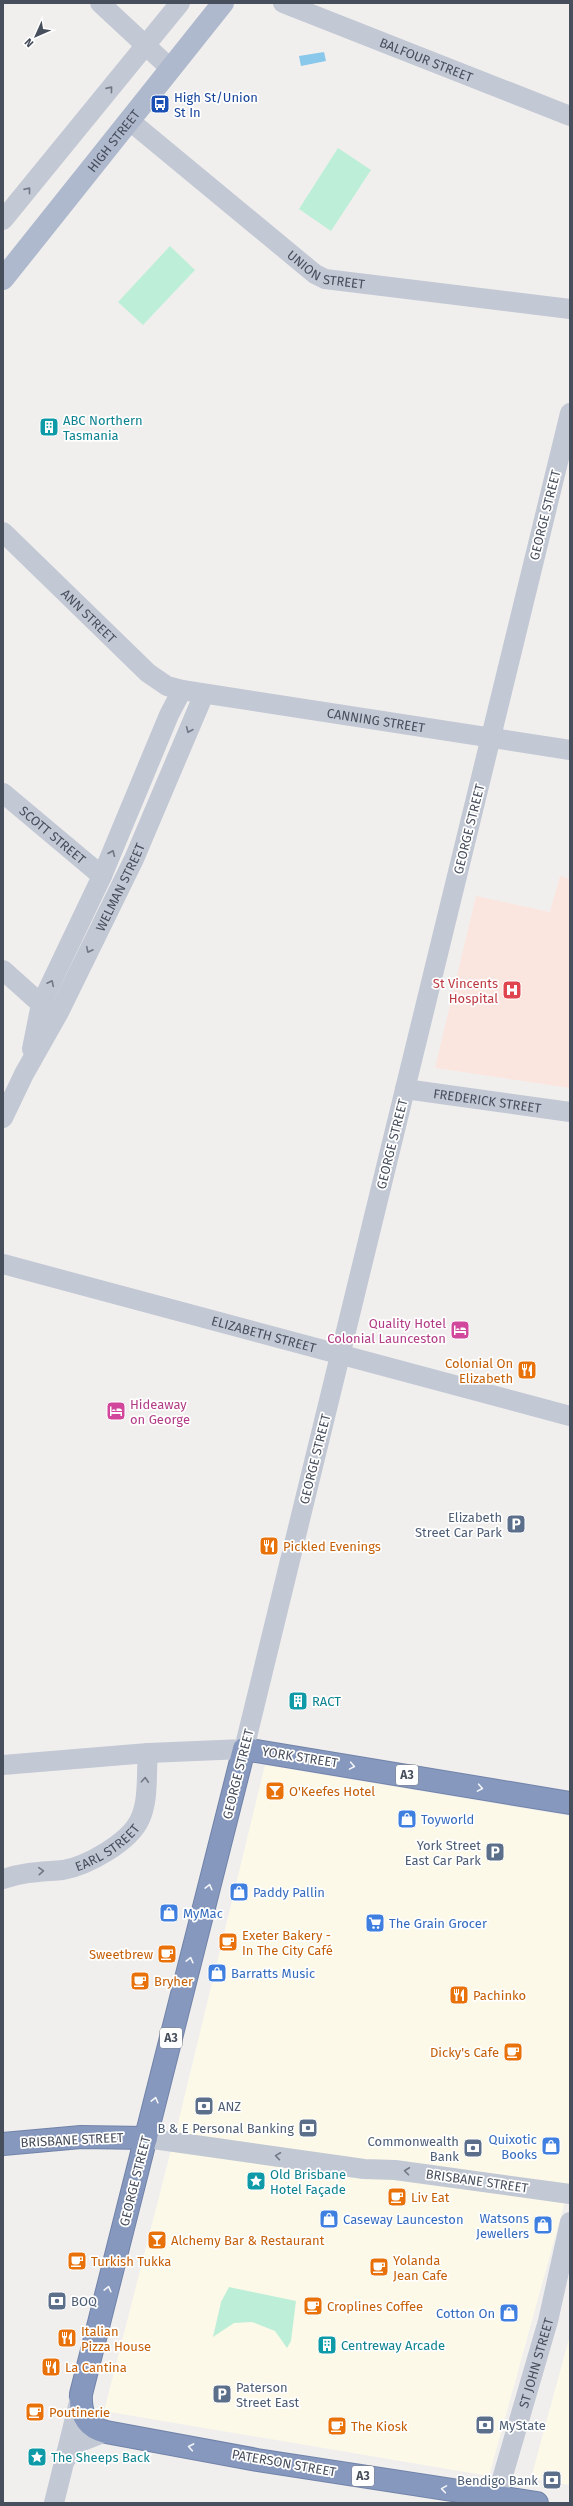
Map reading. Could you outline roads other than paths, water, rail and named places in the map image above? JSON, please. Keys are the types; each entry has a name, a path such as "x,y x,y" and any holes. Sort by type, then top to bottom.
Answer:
{"highway":[{"name":"YORK STREET","path":"244,1748 570,1803"},
{"name":"GEORGE STREET","path":"81,2394 244,1748"},
{"name":"BRISBANE STREET","path":"3,2144 81,2137 146,2138"},
{"name":"PATERSON STREET","path":"81,2394 80,2405 84,2418 93,2427 106,2432 257,2460 496,2500 536,2503"}],"main road":[{"name":"HIGH STREET","path":"3,279 223,3"}],"street":[{"path":"100,3 171,69"},
{"path":"3,220 180,3"},
{"name":"BALFOUR STREET","path":"283,3 570,116"},
{"name":"UNION STREET","path":"130,121 315,274 325,278 570,309"},
{"name":"GEORGE STREET","path":"244,1748 570,413"},
{"name":"ANN STREET","path":"3,532 148,674 168,686 182,690"},
{"name":"CANNING STREET","path":"182,690 570,750"},
{"name":"WELMAN STREET","path":"24,1074 30,1056 42,1004 102,876 169,715 182,690"},
{"name":"WELMAN STREET","path":"3,1118 24,1074 59,1012 134,859 204,694"},
{"name":"SCOTT STREET","path":"3,793 102,876"},
{"path":"3,970 42,1004"},
{"name":"FREDERICK STREET","path":"405,1089 570,1112"},
{"name":"ELIZABETH STREET","path":"3,1264 570,1416"},
{"name":"YORK STREET","path":"3,1765 148,1753 244,1748"},
{"name":"EARL STREET","path":"3,1879 21,1873 77,1867 101,1855 132,1832 140,1819 144,1807 148,1753"},
{"name":"BRISBANE STREET","path":"146,2138 364,2169 395,2170 570,2194"},
{"name":"ST JOHN STREET","path":"496,2500 548,2321 570,2222"},
{"name":"GEORGE STREET","path":"54,2503 81,2394"},
{"path":"64,2462 70,2452 80,2442 106,2432"}],"water":[{"path":"324,52 326,61 301,66 299,56"}],"place":[{"name":"High St/Union St In","path":"160,104"},
{"name":"ABC Northern Tasmania","path":"49,427"},
{"name":"St Vincents Hospital","path":"512,990"},
{"name":"Quality Hotel Colonial Launceston","path":"460,1330"},
{"name":"Colonial On Elizabeth","path":"527,1370"},
{"name":"Hideaway on George","path":"116,1411"},
{"name":"Elizabeth Street Car Park","path":"516,1524"},
{"name":"Pickled Evenings","path":"269,1546"},
{"name":"RACT","path":"298,1701"},
{"name":"O'Keefes Hotel","path":"275,1791"},
{"name":"Toyworld","path":"407,1819"},
{"name":"York Street East Car Park","path":"495,1852"},
{"name":"Paddy Pallin","path":"239,1892"},
{"name":"MyMac","path":"169,1913"},
{"name":"The Grain Grocer","path":"375,1923"},
{"name":"Exeter Bakery - In The City Café","path":"228,1942"},
{"name":"Sweetbrew","path":"167,1954"},
{"name":"Barratts Music","path":"217,1973"},
{"name":"Bryher","path":"140,1981"},
{"name":"Pachinko","path":"459,1995"},
{"name":"Dicky's Cafe","path":"513,2052"},
{"name":"ANZ","path":"204,2106"},
{"name":"B & E Personal Banking","path":"308,2128"},
{"name":"Quixotic Books","path":"551,2146"},
{"name":"Commonwealth Bank","path":"473,2148"},
{"name":"Old Brisbane Hotel Façade","path":"256,2181"},
{"name":"Liv Eat","path":"397,2197"},
{"name":"Caseway Launceston","path":"329,2219"},
{"name":"Watsons Jewellers","path":"543,2225"},
{"name":"Alchemy Bar & Restaurant","path":"157,2240"},
{"name":"Turkish Tukka","path":"77,2261"},
{"name":"Yolanda Jean Cafe","path":"379,2267"},
{"name":"BOQ","path":"57,2301"},
{"name":"Croplines Coffee","path":"313,2306"},
{"name":"Cotton On","path":"509,2313"},
{"name":"Italian Pizza House","path":"67,2338"},
{"name":"Centreway Arcade","path":"327,2345"},
{"name":"La Cantina","path":"51,2367"},
{"name":"Paterson Street East","path":"222,2394"},
{"name":"Poutinerie","path":"35,2412"},
{"name":"MyState","path":"485,2425"},
{"name":"The Kiosk","path":"337,2426"},
{"name":"The Sheeps Back","path":"37,2457"},
{"name":"Bendigo Bank","path":"552,2480"}]}
